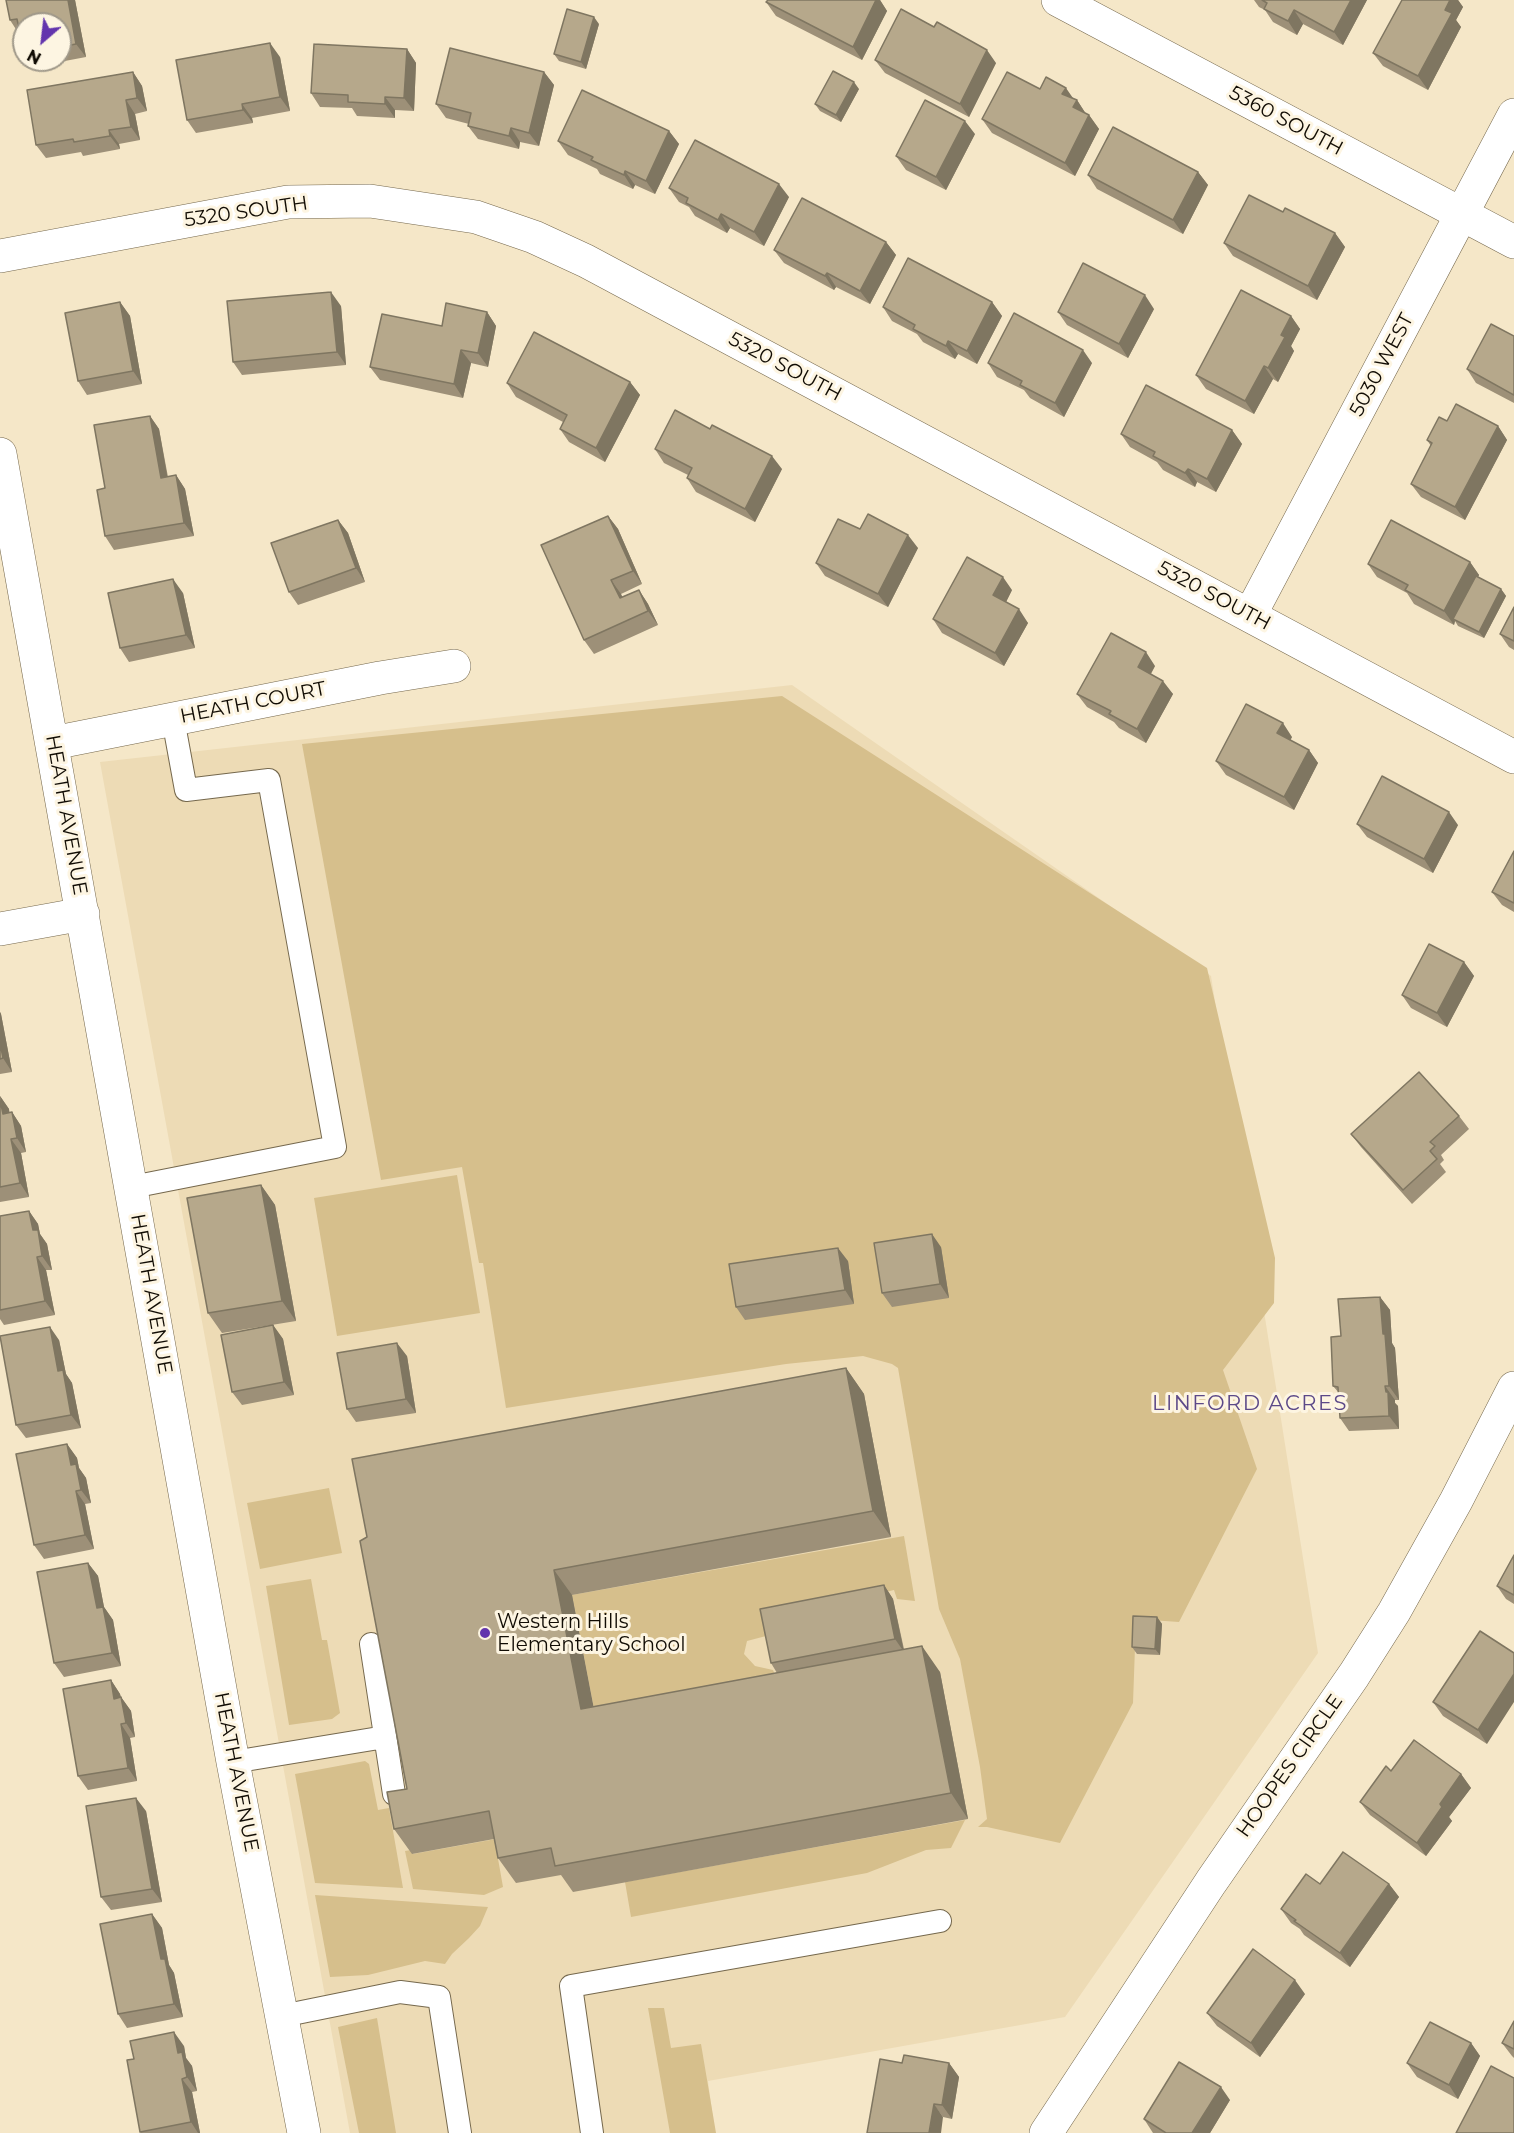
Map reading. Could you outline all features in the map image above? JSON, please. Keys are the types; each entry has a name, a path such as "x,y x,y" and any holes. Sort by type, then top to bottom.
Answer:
{"street":[{"name":"5360 SOUTH","path":"1058,0 1514,242"},
{"name":"5030 WEST","path":"1250,615 1514,115"},
{"name":"5320 SOUTH","path":"0,256 288,202 370,201 476,218 534,237 586,261 1514,757"},
{"name":"HEATH AVENUE","path":"0,454 233,1762 304,2133"},
{"name":"HEATH COURT","path":"53,743 380,678 454,666"},
{"path":"0,929 83,914"},
{"name":"HOOPES CIRCLE","path":"1046,2133 1211,1882 1354,1675 1394,1612 1456,1501 1514,1388"}],"lane":[{"path":"132,1187 335,1147 269,780 186,790 173,719"},
{"path":"371,1644 394,1794"},
{"path":"233,1762 385,1737"},
{"path":"592,2133 571,1986 940,1921"},
{"path":"282,2016 400,1992 439,1997 460,2133"}],"shaded area":[{"path":"792,685 1211,976 1318,1653 1065,2017 708,2081 715,2133 350,2133 100,762"},
{"path":"782,696 1207,968 1275,1258 1274,1303 1223,1370 1257,1469 1179,1622 1136,1619 1133,1703 1060,1843 978,1827 987,1819 980,1767 960,1659 939,1609 898,1368 892,1364 863,1356 786,1364 506,1408 483,1263 479,1263 462,1167 381,1180 302,744"},
{"path":"457,1175 480,1313 337,1336 314,1198"},
{"path":"329,1488 342,1553 260,1569 247,1503"},
{"path":"904,1536 915,1601 897,1599 894,1590 765,1620 766,1636 747,1641 744,1654 755,1666 773,1670 785,1700 599,1735 572,1595"},
{"path":"311,1579 322,1640 327,1640 340,1713 332,1719 289,1725 266,1586"},
{"path":"365,1761 369,1764 378,1810 389,1808 403,1888 315,1883 295,1774"},
{"path":"965,1820 951,1848 926,1850 867,1873 631,1917 625,1882"},
{"path":"507,1837 497,1853 503,1887 484,1895 413,1889 405,1851 411,1850 413,1854"},
{"path":"315,1895 488,1907 480,1926 445,1964 425,1961 368,1975 330,1977"},
{"path":"648,2008 664,2008 671,2048 701,2044 716,2133 670,2133"},
{"path":"377,2018 396,2133 359,2133 338,2027"}],"building":[{"path":"6,0 68,0 70,12 12,12 12,20 10,20"},
{"path":"768,0 876,0 853,47 766,2"},
{"path":"1262,0 1351,0 1334,32 1294,10 1288,21 1264,9 1267,3"},
{"path":"1402,0 1450,0 1445,10 1452,13 1418,76 1373,53"},
{"path":"567,9 594,17 581,62 554,54"},
{"path":"901,9 934,27 937,22 987,50 960,104 875,60"},
{"path":"72,22 76,44 72,45"},
{"path":"270,43 280,97 242,104 243,110 187,120 176,60"},
{"path":"314,44 407,49 404,98 385,97 385,104 348,102 348,95 311,93"},
{"path":"450,48 544,72 529,133 511,128 509,136 468,126 471,113 436,104"},
{"path":"833,71 854,82 836,115 815,104"},
{"path":"133,72 137,98 126,100 131,127 109,130 110,136 36,145 27,90"},
{"path":"1007,72 1040,89 1046,77 1066,88 1062,94 1077,100 1073,107 1089,115 1065,163 982,119"},
{"path":"582,90 669,131 646,181 625,171 624,175 591,160 593,157 558,141"},
{"path":"925,100 965,121 936,177 896,156"},
{"path":"1113,127 1198,172 1173,220 1088,175"},
{"path":"695,140 779,184 754,232 721,214 718,220 686,203 688,198 669,188"},
{"path":"1249,195 1283,212 1285,208 1335,233 1308,286 1224,243"},
{"path":"802,198 886,242 860,291 827,273 825,276 774,250"},
{"path":"908,258 992,302 967,351 948,341 946,346 913,329 915,325 883,307"},
{"path":"1083,263 1145,295 1119,344 1058,312"},
{"path":"1241,290 1291,316 1281,335 1285,337 1268,368 1264,366 1245,401 1196,375"},
{"path":"331,292 337,352 233,362 227,301"},
{"path":"120,302 133,371 78,381 65,313"},
{"path":"446,303 487,312 478,353 461,350 454,384 370,367 382,314 442,326"},
{"path":"1014,313 1083,350 1055,403 1020,385 1022,381 988,363"},
{"path":"1491,324 1514,336 1514,395 1467,369"},
{"path":"534,332 630,382 596,448 560,429 567,415 507,383"},
{"path":"1146,385 1232,430 1207,479 1188,469 1185,473 1153,456 1155,452 1121,434"},
{"path":"1456,404 1498,426 1455,507 1411,484 1432,443 1427,440 1439,417 1447,421"},
{"path":"675,410 710,429 712,425 772,456 745,509 687,478 692,468 655,449"},
{"path":"150,416 161,478 176,475 184,523 105,536 97,490 105,488 94,425"},
{"path":"868,514 908,535 878,594 816,563 838,519 860,529"},
{"path":"608,516 633,571 611,580 620,598 639,590 648,611 584,640 541,545"},
{"path":"338,520 356,568 289,592 271,543"},
{"path":"1391,520 1470,562 1444,611 1405,590 1408,585 1368,564"},
{"path":"967,557 1003,577 993,595 1019,609 995,653 933,619"},
{"path":"1476,576 1501,589 1479,632 1453,619"},
{"path":"173,579 186,635 120,648 108,593"},
{"path":"1514,607 1514,641 1500,634"},
{"path":"1111,633 1146,652 1138,667 1163,681 1137,729 1109,714 1111,711 1077,694"},
{"path":"1246,704 1283,723 1277,733 1309,750 1284,797 1216,761"},
{"path":"1382,776 1449,812 1424,859 1357,824"},
{"path":"1514,851 1514,903 1492,892"},
{"path":"1429,944 1464,962 1437,1013 1402,995"},
{"path":"0,1043 3,1058 0,1059"},
{"path":"1419,1072 1459,1116 1430,1142 1435,1146 1430,1151 1437,1159 1403,1190 1351,1134"},
{"path":"0,1100 3,1114 12,1112 17,1138 11,1139 20,1183 0,1187"},
{"path":"261,1185 282,1301 208,1313 187,1198"},
{"path":"29,1211 33,1230 38,1230 42,1256 37,1257 45,1301 0,1310 0,1216"},
{"path":"932,1234 940,1284 882,1293 874,1243"},
{"path":"838,1248 845,1290 736,1307 729,1264"},
{"path":"1380,1297 1389,1386 1385,1386 1388,1392 1389,1416 1340,1418 1338,1387 1333,1386 1331,1337 1341,1336 1338,1299"},
{"path":"273,1325 284,1382 232,1392 221,1335"},
{"path":"50,1327 58,1371 63,1370 71,1415 16,1425 0,1336"},
{"path":"397,1343 406,1399 347,1409 337,1353"},
{"name":"Western Hills Elementary School","path":"846,1368 873,1511 554,1570 581,1709 922,1646 951,1793 555,1866 551,1848 498,1858 489,1811 394,1829 387,1792 407,1789 360,1541 367,1537 352,1459"},
{"path":"67,1444 71,1465 76,1464 81,1490 76,1491 85,1535 34,1545 16,1454"},
{"path":"1514,1555 1514,1595 1497,1586"},
{"path":"88,1563 97,1608 103,1607 112,1653 54,1663 37,1572"},
{"path":"884,1585 895,1639 771,1663 760,1609"},
{"path":"1133,1616 1157,1617 1155,1649 1132,1647"},
{"path":"1480,1631 1514,1653 1514,1674 1478,1730 1433,1702"},
{"path":"111,1680 114,1699 121,1697 126,1723 121,1724 128,1768 78,1776 63,1689"},
{"path":"1414,1740 1461,1774 1417,1843 1360,1802 1386,1766 1391,1771"},
{"path":"136,1798 152,1889 101,1897 86,1806"},
{"path":"1343,1852 1389,1884 1340,1953 1294,1921 1296,1920 1281,1909 1306,1874 1320,1884"},
{"path":"152,1914 161,1959 165,1959 174,2004 118,2014 100,1924"},
{"path":"1253,1949 1295,1980 1251,2043 1207,2013"},
{"path":"1514,2021 1514,2049 1502,2043"},
{"path":"1430,2022 1471,2043 1449,2085 1407,2063"},
{"path":"174,2032 178,2053 182,2052 187,2077 182,2079 191,2122 140,2132 127,2060 134,2059 130,2041"},
{"path":"904,2055 949,2063 942,2105 934,2104 929,2133 867,2133 880,2059 902,2063"},
{"path":"1179,2062 1221,2087 1192,2133 1166,2133 1144,2119"},
{"path":"1491,2066 1514,2078 1514,2133 1456,2133"}],"place":[{"name":"Western Hills Elementary School","path":"485,1633"}],"district":[{"name":"LINFORD ACRES","path":"1250,1404"}]}
